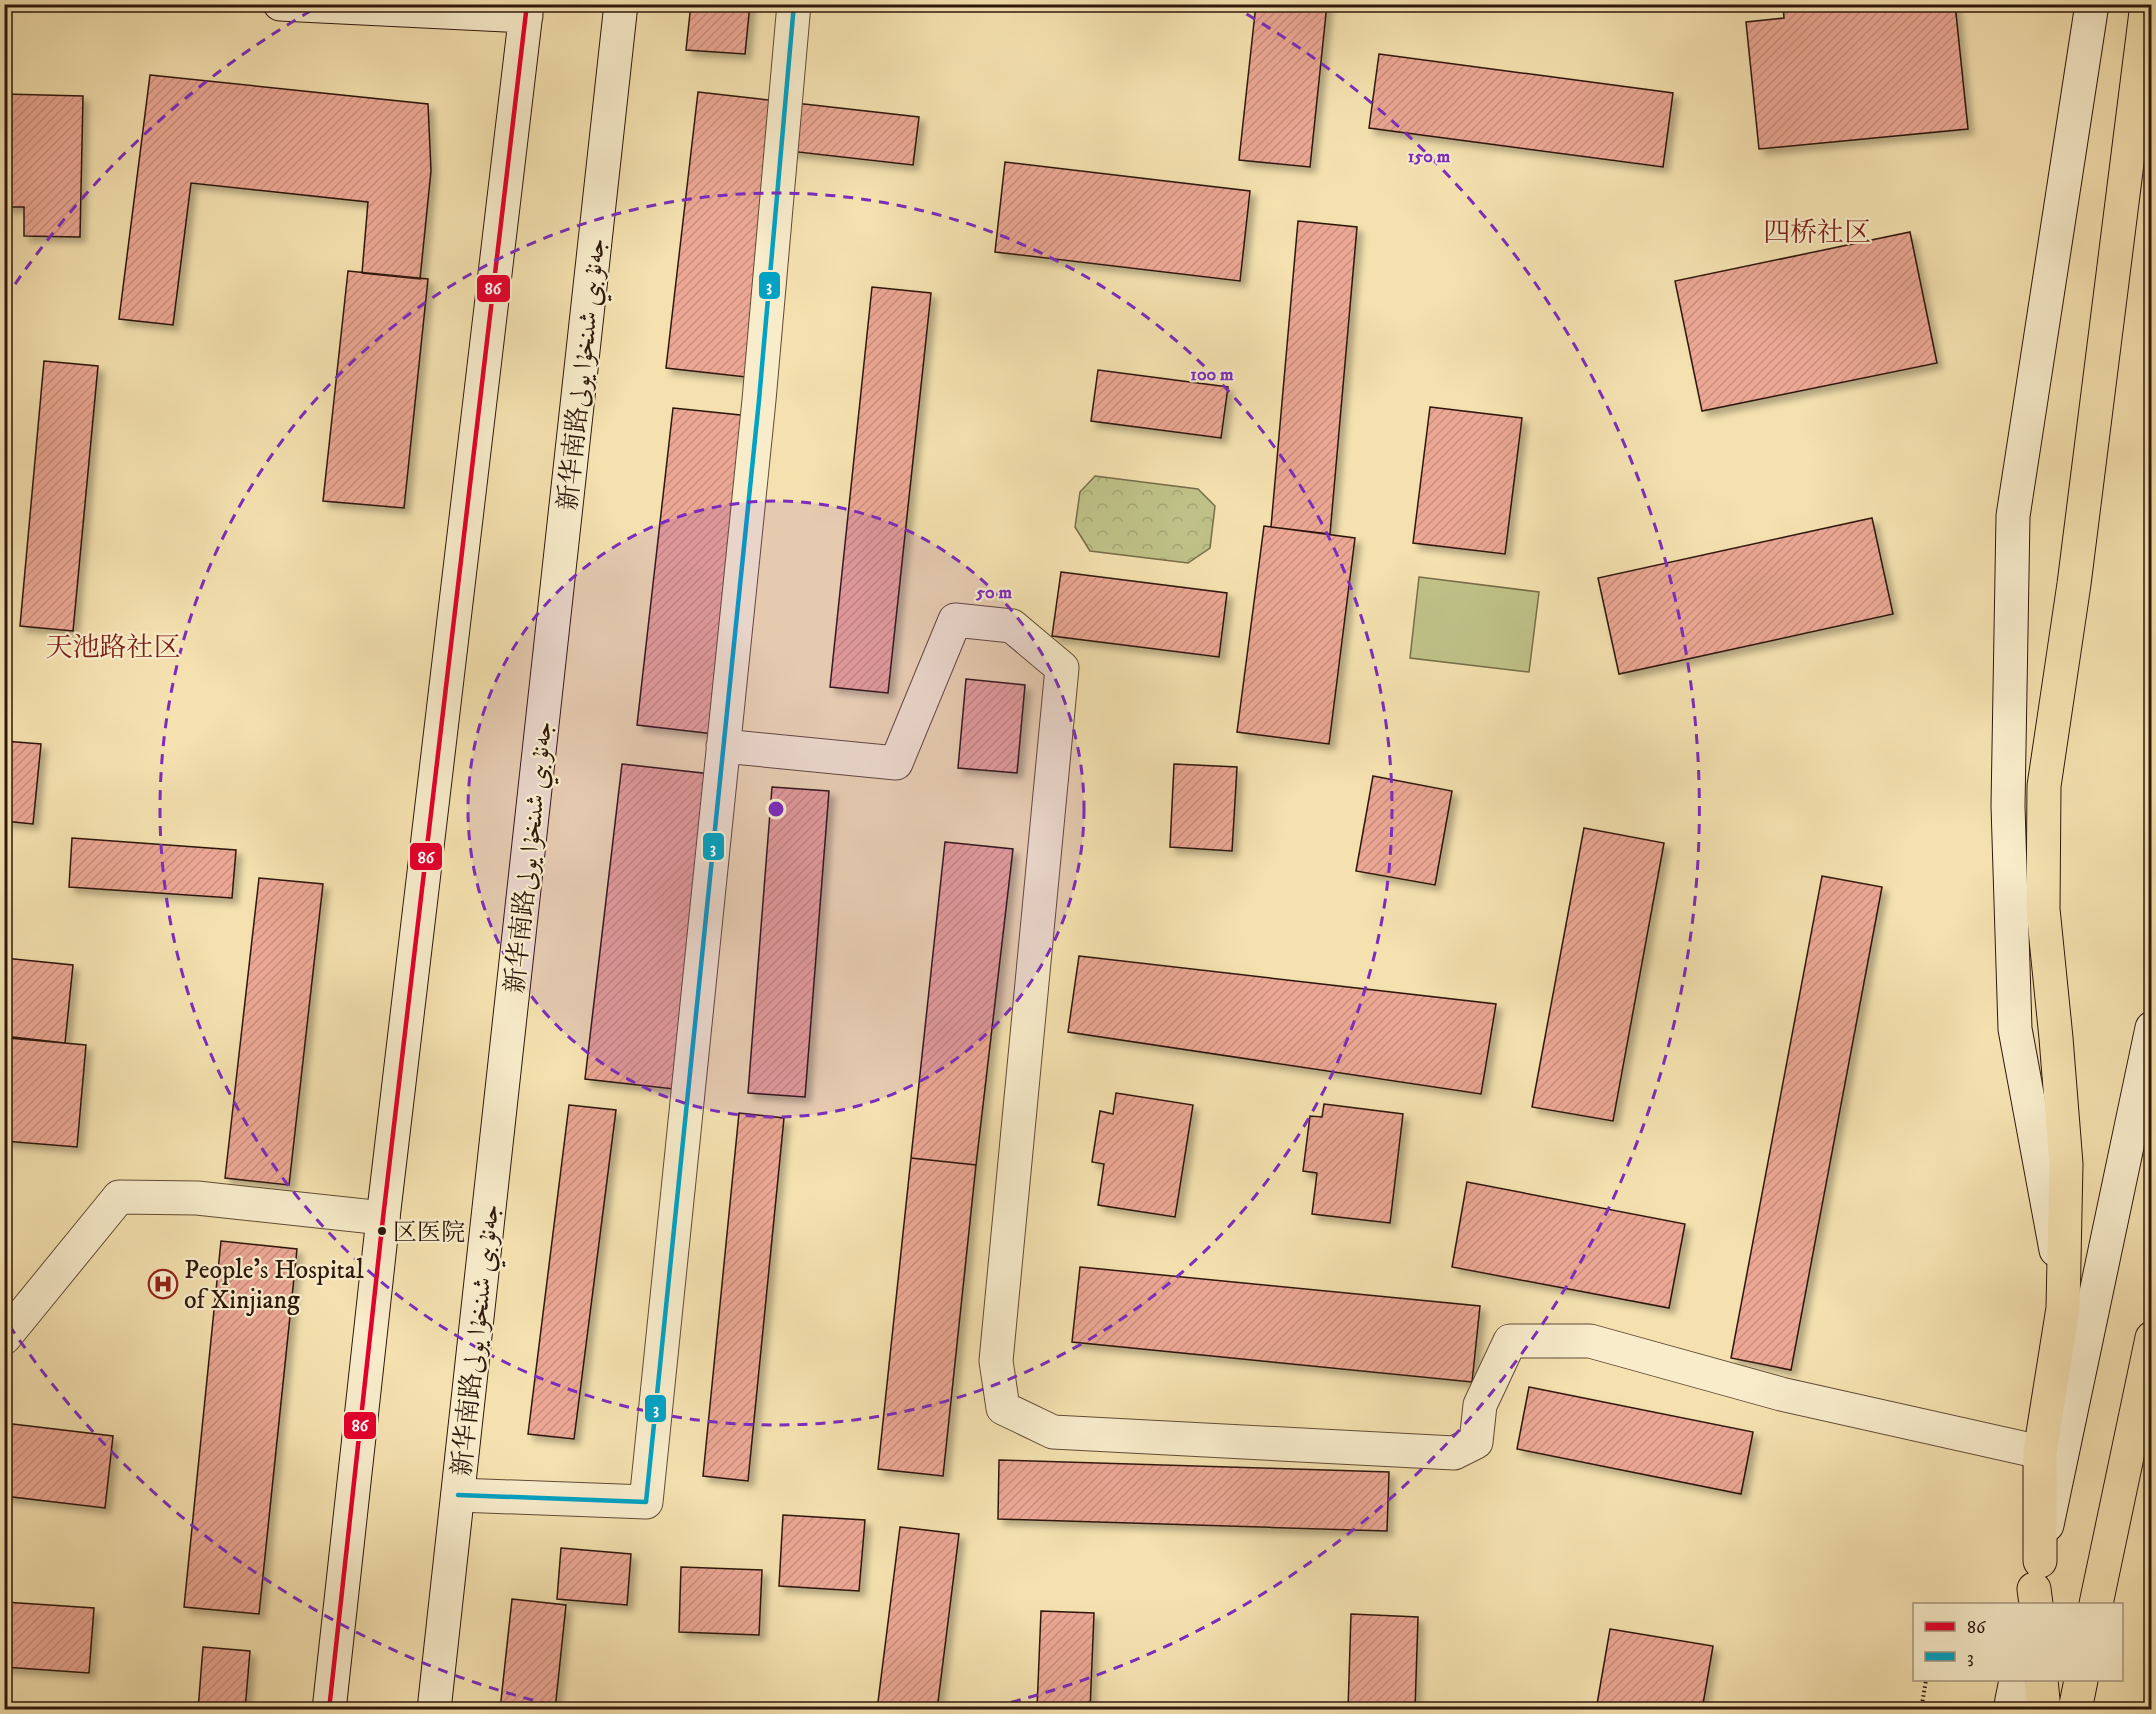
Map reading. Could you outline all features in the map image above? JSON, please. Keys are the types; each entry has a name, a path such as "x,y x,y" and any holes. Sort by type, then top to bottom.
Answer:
{"highway":[{"path":"2035,1590 2040,1452 2064,1308 2066,1164 2043,909 2044,786 2074,584 2147,4"},
{"path":"2096,1603 2151,1338"},
{"path":"2042,1681 2044,1710"},
{"path":"2074,1710 2081,1681"}],"street":[{"path":"280,4 527,10 383,1218 329,1710"},
{"name":"新华南路جەنۇبىي شىنخۇا يولى","path":"434,1710 621,4"},
{"path":"458,1495 646,1502 759,400 794,4"},
{"path":"2063,1285 2015,1029 2008,806 2013,516 2092,4"},
{"path":"723,746 896,763 955,620 1012,626 1062,668 996,1361 1004,1408 1053,1432 1454,1453 1476,1442 1480,1405 1510,1341 1590,1341 1781,1394 2040,1452"},
{"path":"2035,1590 2151,1028"},
{"path":"4,1338 118,1197 197,1198 383,1218"},
{"path":"2010,1710 2016,1681"}],"path":[{"path":"1921,1710 1926,1681"}],"green space":[{"path":"1095,476 1198,489 1215,506 1210,548 1188,563 1090,551 1075,527 1080,492"},
{"path":"1419,577 1539,592 1529,672 1410,658"}],"building":[{"path":"691,4 750,4 745,54 686,50"},
{"path":"1256,4 1327,4 1310,167 1239,160"},
{"path":"1783,4 1955,4 1968,129 1759,149 1746,22 1784,18"},
{"path":"1379,54 1673,93 1663,167 1369,128"},
{"path":"150,75 428,104 431,171 420,279 362,273 368,202 191,183 173,325 119,319"},
{"path":"698,92 919,117 913,165 772,149 746,377 666,368"},
{"path":"4,94 83,96 80,237 24,236 24,207 4,207"},
{"path":"1005,162 1250,191 1240,281 995,252"},
{"path":"1298,221 1357,227 1330,534 1271,527"},
{"path":"1910,232 1937,363 1702,411 1675,281"},
{"path":"348,271 428,279 404,508 323,501"},
{"path":"872,287 931,293 888,693 830,687"},
{"path":"44,361 98,366 73,631 20,626"},
{"path":"1098,370 1228,387 1221,438 1091,421"},
{"path":"1430,407 1522,418 1505,554 1413,543"},
{"path":"673,408 750,416 714,734 637,725"},
{"path":"1872,518 1893,614 1619,674 1598,578"},
{"path":"1264,526 1355,538 1329,744 1237,732"},
{"path":"1061,572 1227,593 1219,657 1052,636"},
{"path":"966,679 1025,685 1017,773 958,768"},
{"path":"4,741 41,744 33,824 4,821"},
{"path":"622,764 711,774 674,1089 585,1079"},
{"path":"1174,764 1237,767 1232,851 1170,847"},
{"path":"1373,776 1452,791 1435,885 1356,871"},
{"path":"772,787 829,791 805,1097 748,1093"},
{"path":"1584,828 1664,843 1613,1121 1532,1107"},
{"path":"72,838 236,850 232,898 69,887"},
{"path":"945,842 1013,849 976,1165 911,1158"},
{"path":"1822,876 1882,887 1791,1370 1731,1358"},
{"path":"259,878 323,884 289,1185 225,1178"},
{"path":"1079,956 1496,1004 1481,1094 1068,1032"},
{"path":"4,958 73,965 65,1043 4,1036"},
{"path":"8,1038 86,1045 77,1147 4,1141 4,1076"},
{"path":"1116,1093 1193,1105 1175,1217 1098,1205 1104,1164 1092,1162 1100,1111 1113,1114"},
{"path":"1324,1104 1403,1114 1390,1223 1312,1214 1317,1173 1303,1171 1310,1116 1322,1117"},
{"path":"569,1105 616,1110 574,1439 528,1434"},
{"path":"739,1113 784,1118 748,1481 703,1476"},
{"path":"911,1158 976,1165 943,1476 878,1469"},
{"path":"1467,1182 1685,1224 1669,1308 1452,1267"},
{"path":"221,1241 297,1249 259,1614 184,1607"},
{"path":"1080,1267 1480,1306 1472,1382 1072,1342"},
{"path":"1529,1387 1753,1432 1741,1494 1517,1449"},
{"path":"4,1423 113,1436 105,1508 4,1496"},
{"path":"999,1460 1389,1472 1387,1531 998,1519"},
{"path":"783,1515 865,1520 859,1591 779,1586"},
{"path":"900,1527 959,1534 937,1710 877,1710"},
{"path":"561,1548 631,1554 627,1605 557,1599"},
{"path":"681,1567 762,1570 759,1635 679,1632"},
{"path":"512,1599 566,1605 555,1710 500,1710"},
{"path":"4,1602 94,1608 89,1673 4,1667"},
{"path":"1041,1611 1094,1613 1090,1710 1037,1709"},
{"path":"1351,1614 1418,1617 1415,1710 1348,1710"},
{"path":"1610,1629 1713,1646 1702,1710 1596,1710"},
{"path":"203,1647 250,1651 245,1710 198,1710"}],"transit line":[{"name":"86","path":"329,1710 383,1218 527,4"},
{"name":"3","path":"458,1495 646,1502 759,400 794,4"}],"place":[{"name":"区医院","path":"382,1231"},
{"name":"People's Hospital of Xinjiang","path":"163,1284"}],"district":[{"name":"四桥社区","path":"1817,232"},
{"name":"天池路社区","path":"113,647"}]}
